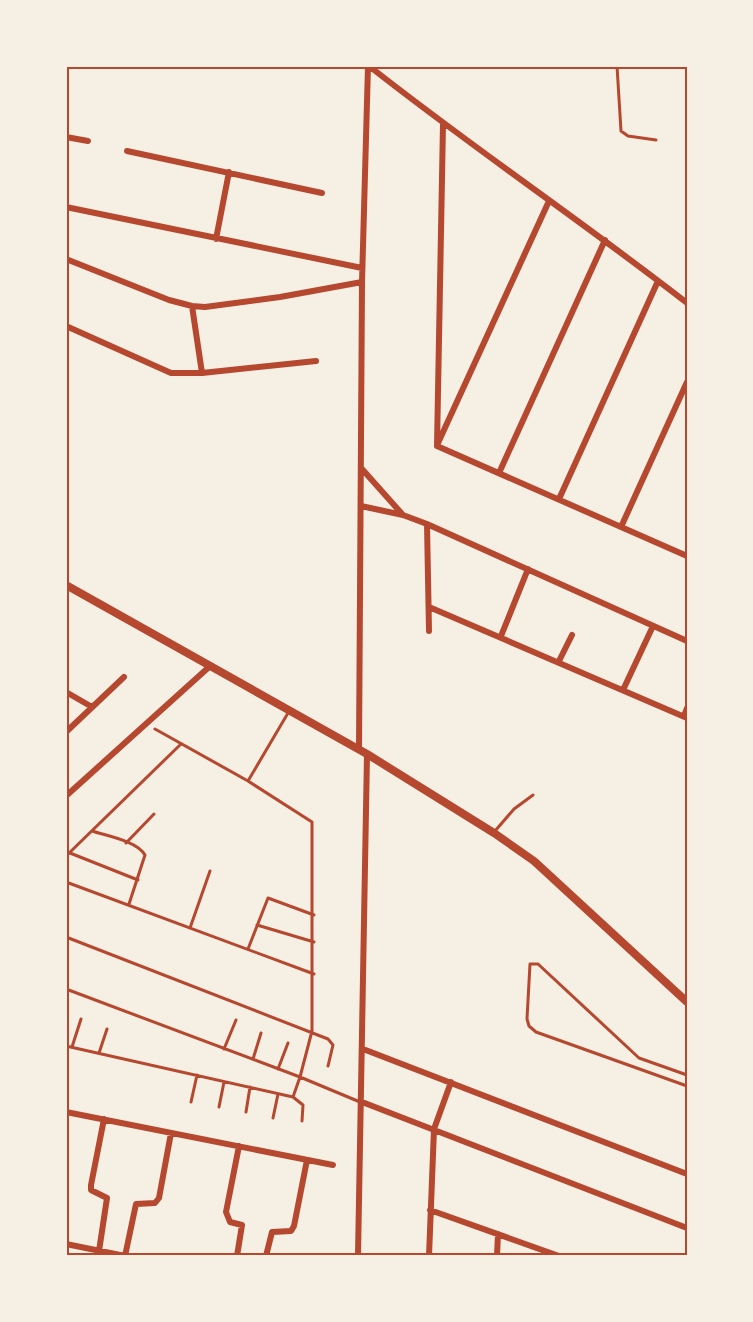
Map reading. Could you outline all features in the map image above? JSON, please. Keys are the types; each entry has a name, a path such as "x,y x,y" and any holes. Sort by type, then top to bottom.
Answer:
{"street":[{"path":"369,66 443,124 605,240 687,303"},
{"path":"358,1256 363,1049 362,268 369,66"},
{"path":"437,446 443,124"},
{"path":"66,137 87,141"},
{"path":"126,151 322,194"},
{"path":"216,239 229,172"},
{"path":"437,446 549,201"},
{"path":"66,207 362,268"},
{"path":"499,473 605,240"},
{"path":"66,259 170,300 192,306 205,307 280,297 362,282"},
{"path":"559,499 658,281"},
{"path":"192,306 202,373"},
{"path":"66,326 171,373 202,373 316,361"},
{"path":"621,527 687,382"},
{"path":"437,446 687,556"},
{"path":"362,469 403,515"},
{"path":"361,506 403,515 427,524 687,641"},
{"path":"427,524 429,631"},
{"path":"501,636 528,568"},
{"path":"66,585 363,752 494,832 534,861 687,1002"},
{"path":"429,607 685,717 687,708"},
{"path":"623,690 653,626"},
{"path":"559,661 572,635"},
{"path":"66,796 209,667"},
{"path":"66,732 124,677"},
{"path":"66,692 92,707"},
{"path":"363,1049 687,1174"},
{"path":"429,1256 434,1129 452,1082"},
{"path":"362,1102 687,1228"},
{"path":"66,1112 333,1165"},
{"path":"99,1251 107,1198 91,1190 91,1185 104,1119"},
{"path":"66,1244 125,1256 136,1204 155,1203 159,1198 171,1133"},
{"path":"237,1256 242,1225 230,1222 226,1212 239,1146"},
{"path":"266,1256 272,1232 291,1231 294,1226 307,1160"},
{"path":"430,1210 559,1256"},
{"path":"497,1256 498,1234"}],"lane":[{"path":"617,66 621,131 628,136 656,140"},
{"path":"248,781 289,711"},
{"path":"155,729 248,781 312,822 314,915 312,1031 293,1097"},
{"path":"66,856 181,744"},
{"path":"494,832 514,809 533,795"},
{"path":"126,843 154,814"},
{"path":"92,831 142,850 145,855 129,905"},
{"path":"70,853 138,880"},
{"path":"190,928 210,871"},
{"path":"66,882 314,974"},
{"path":"248,949 268,898 314,915"},
{"path":"257,925 314,942"},
{"path":"66,937 312,1031 328,1039 333,1045 328,1066"},
{"path":"687,1075 639,1058 538,964 530,964 527,1019 529,1026 536,1032 687,1086"},
{"path":"66,989 362,1102"},
{"path":"72,1047 81,1019"},
{"path":"224,1049 236,1020"},
{"path":"99,1053 107,1029"},
{"path":"253,1059 261,1033"},
{"path":"279,1069 288,1043"},
{"path":"66,1046 293,1097 303,1105 302,1122"},
{"path":"636,1067 639,1058"},
{"path":"190,1102 196,1076"},
{"path":"219,1107 224,1082"},
{"path":"246,1112 250,1088"},
{"path":"273,1118 278,1094"}]}
